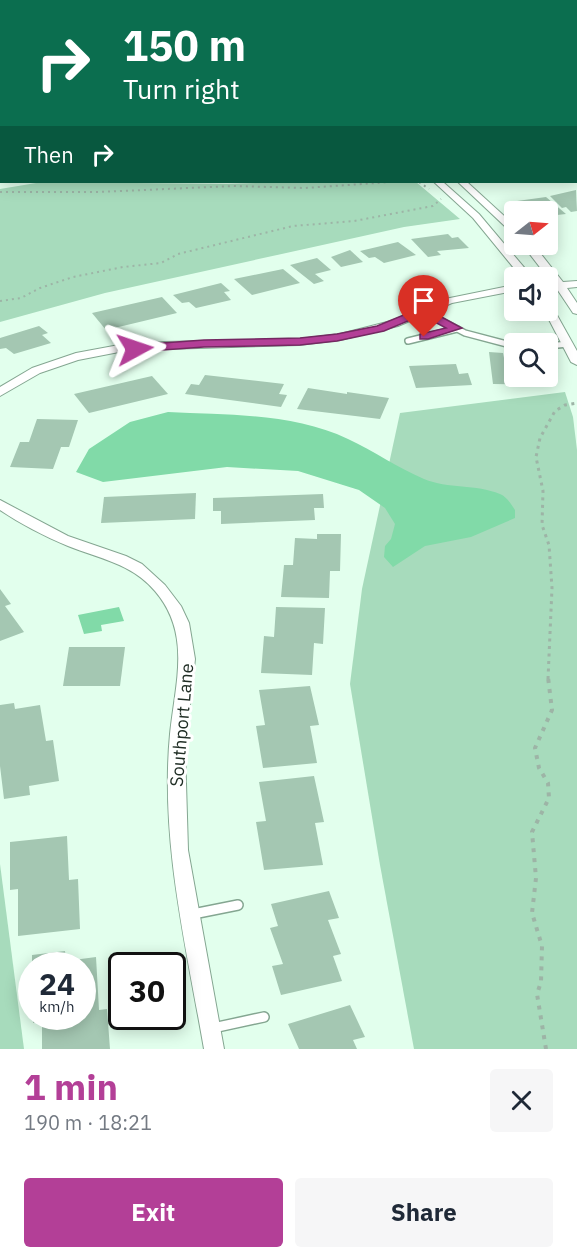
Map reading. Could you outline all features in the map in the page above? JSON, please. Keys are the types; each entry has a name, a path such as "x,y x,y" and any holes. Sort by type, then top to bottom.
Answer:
{"street":[{"path":"439,183 476,216 519,267"},
{"path":"463,183 504,221"},
{"path":"536,255 577,311"},
{"path":"560,285 577,284"},
{"path":"0,392 20,379 48,366 91,353 183,345 328,339 380,328 459,298 504,290"},
{"path":"555,321 577,362"},
{"name":"Southport Lane","path":"0,504 29,523 62,539 134,565 166,595 178,613 189,652 177,749 177,822 190,915 214,1049"}],"lane":[{"path":"423,311 456,328 504,344"},
{"path":"408,341 456,328"},
{"path":"558,345 568,344"},
{"path":"190,915 238,905"},
{"path":"210,1029 264,1017"}],"path":[{"path":"0,192 99,192 233,186 305,188 377,183"},
{"path":"0,302 20,298 40,288 73,277 123,267 161,263 178,254 274,230 302,225 354,221 438,204 440,197 420,183"},
{"path":"546,1049 537,994 541,982 542,946 532,913 536,878 532,832 549,798 548,783 539,768 535,748 552,710 548,675 552,588 549,544 542,525 543,491 536,457 540,438 555,411 565,405 577,403"}],"shaded area":[{"path":"36,183 417,183 460,219 404,227 105,293 0,322 0,189"},
{"path":"565,392 573,417 577,450 577,1049 414,1049 350,684 362,589 400,413"},
{"path":"168,412 260,417 327,430 424,479 500,494 515,510 515,518 471,537 425,546 393,567 384,557 385,546 391,539 395,524 385,508 359,490 298,471 227,467 103,482 76,472 89,449 130,422"},
{"path":"119,607 124,621 101,625 102,631 84,634 78,615"},
{"path":"0,864 18,1003 18,1030 22,1030 24,1049 0,1049"}],"building":[{"path":"576,190 577,211 571,212 566,207 562,208 558,201 550,196"},
{"path":"546,197 551,201 517,201"},
{"path":"558,207 566,214 558,215"},
{"path":"448,234 452,238 458,237 469,248 437,251 441,255 428,257 411,239"},
{"path":"398,242 416,255 384,263 375,257 369,258 360,251"},
{"path":"350,250 363,262 341,267 331,257"},
{"path":"317,258 331,270 315,274 324,281 314,284 290,265"},
{"path":"283,269 300,283 252,295 234,279"},
{"path":"221,283 230,291 224,292 231,300 196,308 189,302 182,303 173,295"},
{"path":"162,297 177,313 106,330 92,313"},
{"path":"39,326 48,333 42,335 51,343 14,354 6,348 0,349 0,338"},
{"path":"489,352 503,353 504,384 493,384"},
{"path":"456,364 459,374 468,373 472,385 416,388 409,366"},
{"path":"205,375 284,384 279,394 287,395 281,407 185,394 191,384 199,385"},
{"path":"152,376 168,394 89,413 74,394"},
{"path":"308,388 389,398 380,419 297,409"},
{"path":"37,419 78,420 69,447 61,447 53,469 10,467 20,442 29,442"},
{"path":"196,493 195,519 101,523 104,497"},
{"path":"323,494 324,508 314,508 315,520 221,524 221,511 213,511 213,498"},
{"path":"317,534 341,534 340,571 330,571 329,598 281,597 284,565 293,565 295,538 317,539"},
{"path":"0,589 11,604 5,606 24,632 0,641"},
{"path":"276,607 325,608 323,644 314,643 312,675 261,673 264,636 274,637"},
{"path":"69,647 125,647 120,686 63,686"},
{"path":"310,686 319,725 310,726 317,763 263,768 256,726 265,725 259,690"},
{"path":"14,703 15,709 40,705 46,741 53,740 59,781 29,786 30,795 4,799 0,766 0,705"},
{"path":"314,776 324,822 315,823 323,865 264,870 256,822 266,821 259,782"},
{"path":"67,836 69,880 78,879 80,929 18,936 18,889 10,890 10,842"},
{"path":"329,891 339,918 328,920 341,954 333,956 342,981 281,995 272,966 283,964 270,928 278,926 271,904"},
{"path":"96,957 99,1010 107,1009 110,1049 42,1049 42,1030 96,1030"},
{"path":"350,1005 365,1037 353,1040 357,1049 299,1049 288,1024"}],"route":[{"path":"135,349 204,344 300,342 337,338 380,328 423,311 456,328 424,337"}]}
